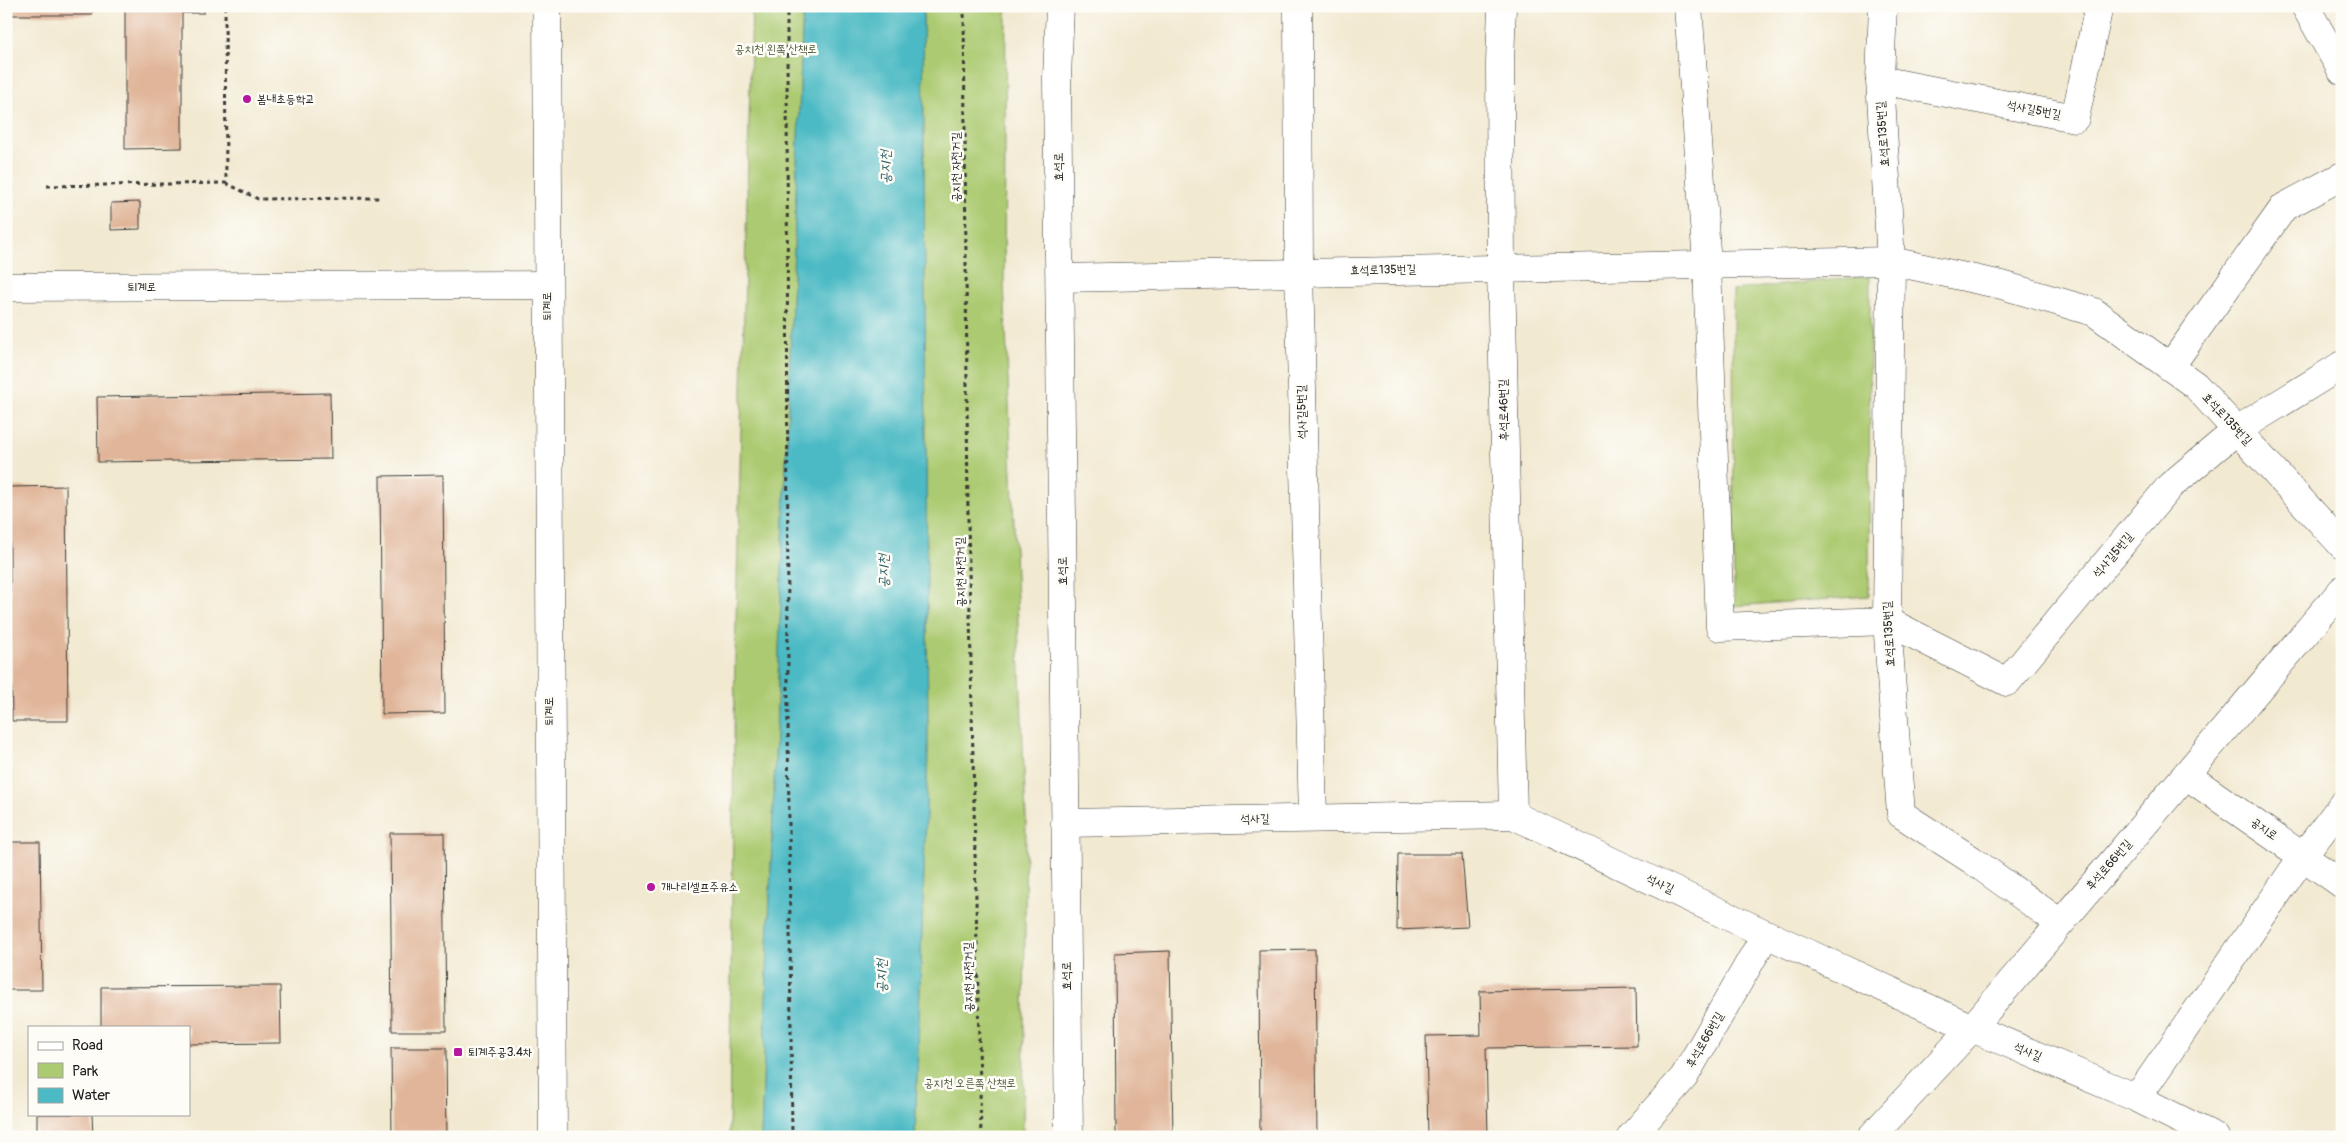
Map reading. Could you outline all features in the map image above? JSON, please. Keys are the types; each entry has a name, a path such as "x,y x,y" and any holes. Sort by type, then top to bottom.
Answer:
{"street":[{"name":"퇴계로","path":"547,6 553,1137"},
{"name":"효석로","path":"1060,6 1057,78 1069,1137"},
{"name":"석사길5번길","path":"1298,6 1299,272 1313,818"},
{"name":"후석로46번길","path":"1502,6 1500,63 1501,268 1513,815"},
{"path":"1688,6 1707,264 1720,627 1887,621"},
{"name":"효석로135번길","path":"1883,6 1880,80 1891,261 1887,621 1901,814 1972,860 2060,922"},
{"name":"석사길5번길","path":"1880,80 2075,118 2099,6"},
{"path":"2305,6 2342,71"},
{"path":"2170,367 2284,207 2342,176"},
{"name":"효석로135번길","path":"1060,278 1891,261 2002,285 2094,312 2195,385 2342,545"},
{"name":"퇴계로","path":"6,287 547,285"},
{"name":"석사길5번길","path":"1887,621 2007,682 2170,486 2237,430 2342,365"},
{"name":"후석로66번길","path":"1872,1137 1972,1028 2342,590"},
{"name":"공지로","path":"2186,775 2342,884"},
{"path":"2137,1098 2303,856 2342,805"},
{"name":"석사길","path":"1065,823 1513,815 1972,1028 2137,1098 2215,1137"},
{"name":"후석로66번길","path":"1631,1137 1684,1077 1766,934"}],"path":[{"path":"225,6 226,183"},
{"path":"787,6 788,721 792,1137"},
{"name":"공지천 자전거길","path":"964,6 968,530 981,1137"},
{"path":"47,186 226,183 258,198 380,198"}],"green space":[{"name":"공치천 왼쪽 산책로","path":"752,6 803,6 761,1137 729,1137 735,658"},
{"name":"공지천 오른쪽 산책로","path":"923,6 1006,6 1004,281 1026,818 1023,1137 915,1137 928,750"},
{"path":"1870,276 1869,596 1734,606 1733,290"}],"water":[{"name":"공지천","path":"803,6 923,6 928,750 915,1137 761,1137"}],"building":[{"path":"6,6 92,6 92,15 6,15"},
{"path":"125,6 204,6 204,13 182,13 182,148 125,149"},
{"path":"6,174 11,182 12,191 6,204"},
{"path":"140,202 140,229 111,230 111,203"},
{"path":"330,393 331,459 98,462 97,397"},
{"path":"443,475 445,713 382,714 380,476"},
{"path":"66,486 68,721 12,721 9,487"},
{"path":"390,833 444,833 446,1031 392,1031"},
{"path":"6,842 40,842 42,990 6,990"},
{"path":"1398,854 1462,854 1468,927 1397,930"},
{"path":"1315,949 1317,1137 1260,1137 1259,950"},
{"path":"1170,951 1173,1137 1116,1137 1115,953"},
{"path":"280,986 281,1043 190,1044 190,1026 101,1026 101,987"},
{"path":"1636,988 1637,1046 1486,1048 1488,1137 1428,1137 1426,1036 1481,1035 1480,991"},
{"path":"391,1048 446,1048 447,1137 392,1137"},
{"path":"37,1116 92,1116 93,1137 37,1137"}],"place":[{"name":"봄내초등학교","path":"247,99"},
{"name":"개나리셀프주유소","path":"651,887"},
{"name":"퇴계주공3.4차","path":"458,1052"}]}
